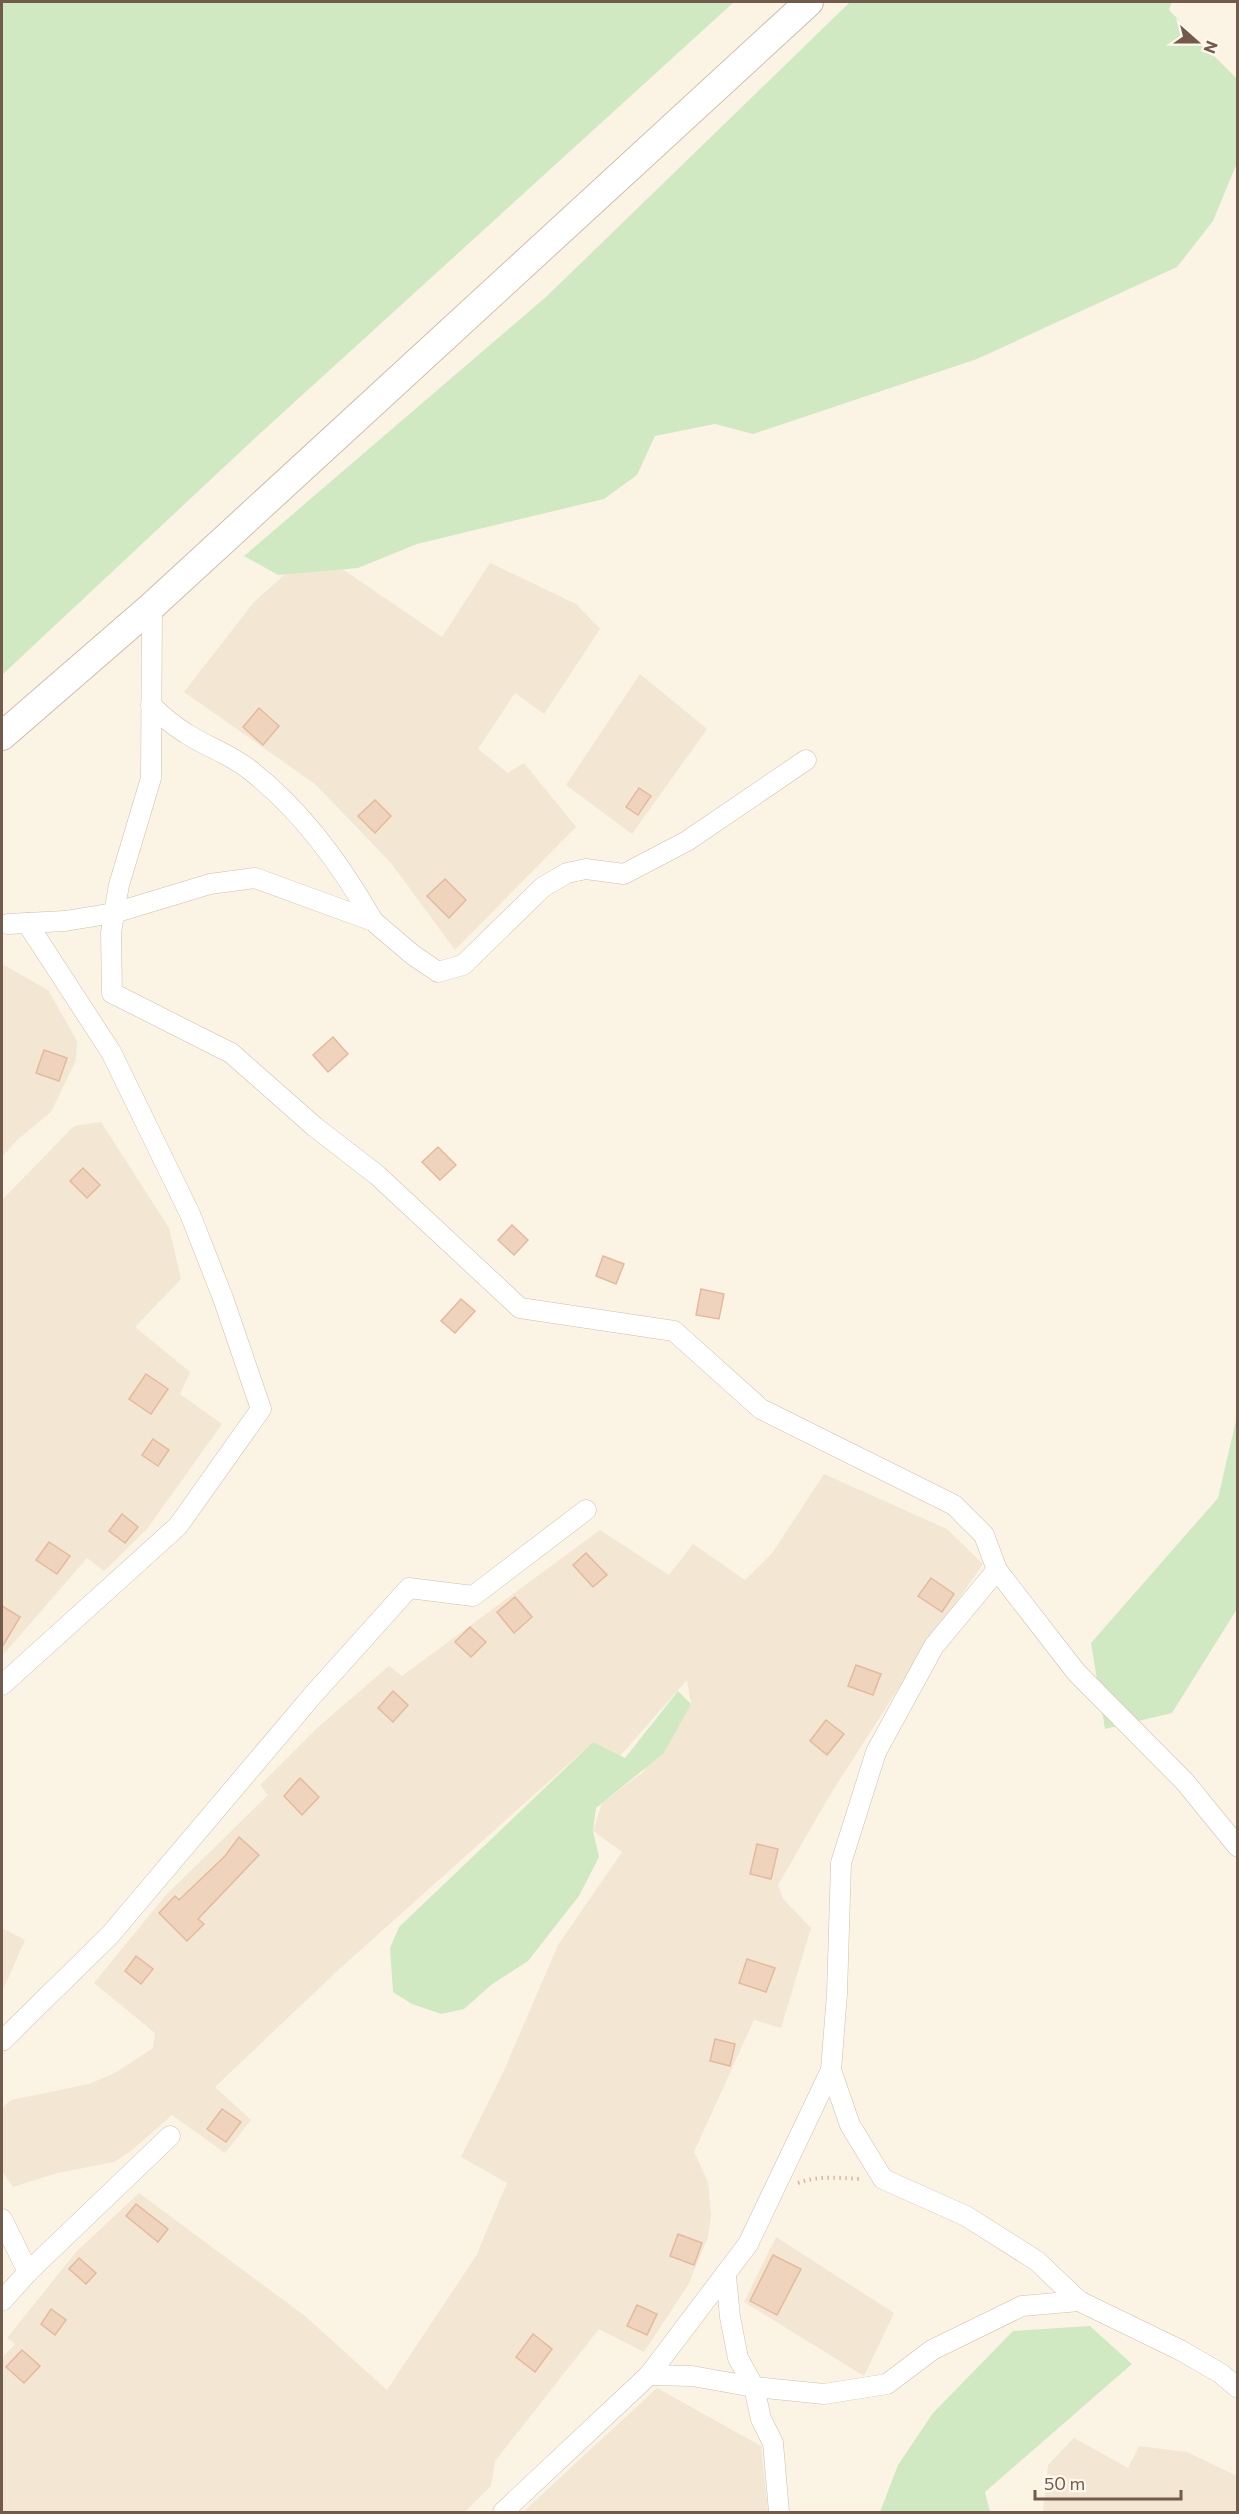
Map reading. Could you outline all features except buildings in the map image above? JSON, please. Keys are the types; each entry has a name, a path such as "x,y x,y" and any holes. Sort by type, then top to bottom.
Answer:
{"street":[{"path":"2,736 152,606 809,2"},
{"path":"152,606 151,778 119,885 111,933 112,993 231,1053 315,1127 391,1187 520,1308 674,1331 761,1409 954,1505 984,1535 997,1570 1076,1672 1185,1782 1238,1847"},
{"path":"151,705 188,735 226,753 250,770 279,796 350,880 374,921 413,955 438,972 463,965 543,887 567,873 586,869 624,874 687,841 806,760"},
{"path":"2,1685 178,1526 261,1409 223,1298 190,1214 111,1052 18,923 65,921 114,913 210,885 255,878 374,921"},
{"path":"2,2041 110,1935 312,1696 409,1588 473,1596 586,1510"},
{"path":"503,2512 649,2375 748,2244 831,2070 837,1994 841,1863 876,1752 934,1646 997,1570"},
{"path":"831,2070 850,2125 883,2179 976,2223 1037,2260 1080,2301 1180,2350 1220,2373 1238,2388"},
{"path":"2,2301 28,2272 170,2136"},
{"path":"2,2219 28,2272"},
{"path":"726,2276 730,2317 738,2358 754,2387 761,2419 773,2443 779,2512"},
{"path":"649,2375 692,2376 754,2387 824,2394 887,2384 932,2350 1022,2306 1080,2301"}],"path":[{"path":"769,2201 794,2185 814,2177 883,2179"}],"shaded area":[{"path":"313,549 442,637 490,563 576,604 600,629 544,714 515,693 478,749 508,773 524,763 576,827 455,950 391,863 315,784 184,692 254,602"},
{"path":"640,674 707,729 632,834 566,785"},
{"path":"2,964 48,990 77,1041 76,1060 51,1112 17,1140 2,1157"},
{"path":"101,1122 169,1228 181,1279 135,1327 190,1372 180,1394 222,1424 147,1529 104,1571 87,1558 2,1656 2,1200 74,1126"},
{"path":"824,1474 947,1529 983,1564 923,1650 830,1795 778,1885 783,1899 811,1928 781,2028 754,2020 694,2152 708,2182 711,2216 708,2237 688,2285 644,2352 599,2329 495,2461 491,2486 465,2512 2,2512 2,2358 15,2344 7,2338 76,2252 139,2193 305,2316 387,2390 476,2256 507,2183 461,2157 502,2075 558,1945 622,1852 593,1831 602,1803 643,1772 691,1704 687,1680 618,1758 593,1742 336,1972 215,2087 251,2120 225,2153 172,2115 131,2151 114,2162 57,2173 13,2187 2,2171 2,2108 11,2100 89,2084 115,2073 153,2048 155,2033 94,1983 165,1896 268,1795 260,1785 317,1728 389,1666 402,1676 600,1530 669,1575 693,1544 745,1580 773,1552"},
{"path":"2,1928 25,1940 2,1992"},
{"path":"776,2237 894,2313 864,2376 744,2302"},
{"path":"657,2388 761,2446 768,2512 523,2512"},
{"path":"1074,2438 1128,2468 1139,2446 1187,2452 1237,2476 1237,2512 1043,2512 1048,2465"}],"green space":[{"path":"2,2 734,2 253,440 2,675"},
{"path":"850,2 1172,2 1169,10 1237,79 1237,163 1213,221 1177,267 977,359 753,434 715,424 655,436 637,475 604,499 417,544 358,568 278,575 244,556 547,296"},
{"path":"1237,1416 1237,1609 1172,1713 1105,1729 1091,1643 1218,1498"},
{"path":"678,1691 691,1704 664,1753 596,1808 593,1831 599,1857 579,1896 528,1961 491,1985 464,2009 441,2014 412,2004 393,1992 390,1948 399,1927 593,1742 625,1758"},
{"path":"1090,2326 1132,2364 985,2492 990,2512 880,2512 898,2465 933,2413 1013,2331"}]}
